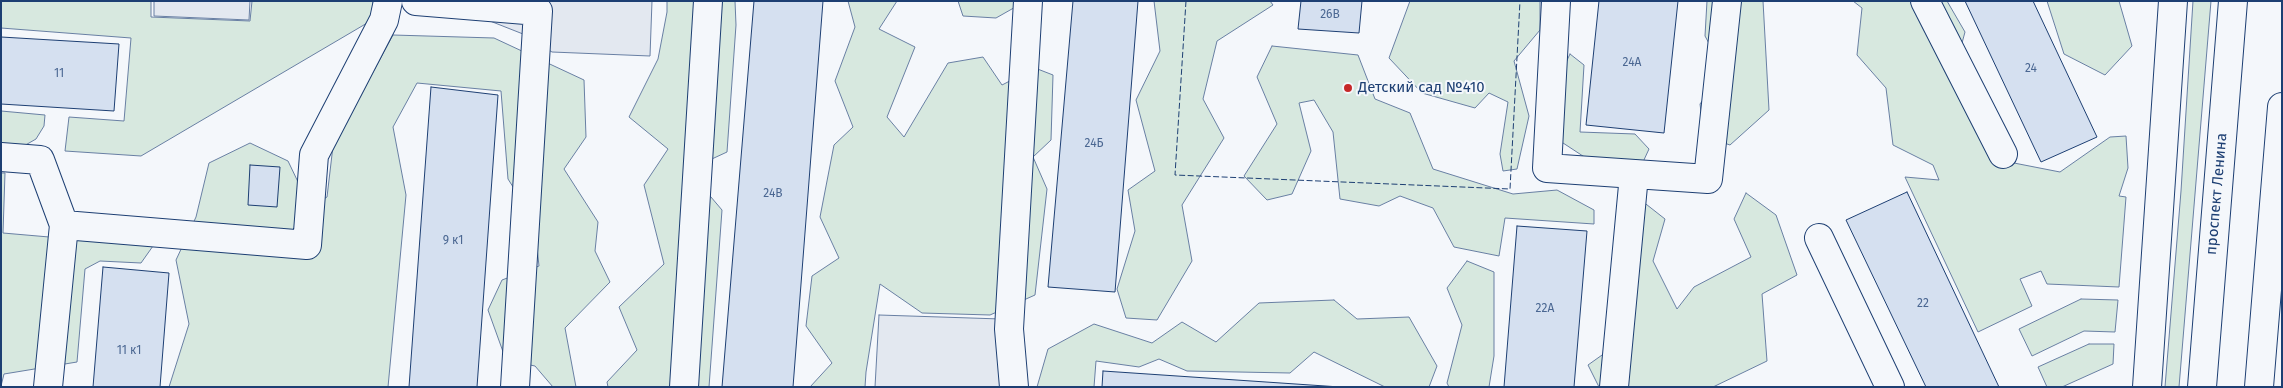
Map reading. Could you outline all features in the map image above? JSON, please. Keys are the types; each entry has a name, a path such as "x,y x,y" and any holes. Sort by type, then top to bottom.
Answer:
{"main road":[{"path":"64,225 307,245 314,155 384,20 388,1"},
{"path":"416,1 538,6 515,387"},
{"path":"684,387 708,1"},
{"path":"1014,387 1009,329 1028,1"},
{"path":"1556,1 1547,168 1708,179 1726,1"},
{"path":"1925,1 2003,154"},
{"path":"2147,387 2173,1"},
{"name":"проспект Ленина","path":"2202,387 2233,1"},
{"path":"2259,387 2282,107"},
{"path":"1,157 40,160 64,225 48,387"},
{"path":"1614,387 1634,175"},
{"path":"1819,238 1890,387"}],"shaded area":[{"path":"1,1 151,1 151,17 250,21 252,1 373,1 374,19 141,156 65,151 69,117 124,121 131,38 1,28"},
{"path":"154,1 250,1 249,20 154,16"},
{"path":"493,1 652,1 650,56 552,52 523,34 490,21"},
{"path":"667,1 735,1 736,25 727,152 688,170 722,210 709,387 608,387 607,382 637,350 619,307 664,264 644,185 668,149 629,117 658,59 667,12"},
{"path":"848,1 897,1 879,29 915,47 887,117 904,137 948,63 983,57 1002,85 1035,68 1053,75 1051,140 1033,157 1047,189 1035,295 990,315 922,313 880,284 865,387 810,387 832,363 806,326 812,276 839,258 820,217 834,145 853,127 835,81 855,27"},
{"path":"958,1 1026,1 996,18 963,16"},
{"path":"1154,1 1270,1 1273,5 1217,41 1203,99 1224,138 1182,205 1192,261 1157,320 1126,318 1117,289 1135,231 1128,190 1155,171 1136,100 1160,51"},
{"path":"1410,1 1540,1 1540,30 1514,61 1529,116 1517,169 1503,171 1500,154 1508,102 1489,93 1475,108 1422,93 1389,58"},
{"path":"1707,1 1763,1 1769,110 1730,145 1704,136 1700,104 1724,71 1705,36"},
{"path":"1853,1 1947,1 1965,32 1956,65 1979,79 2014,163 2060,172 2110,137 2126,136 2128,168 2119,196 2126,197 2119,287 2047,284 2041,271 2020,279 2032,306 1978,332 1905,177 1939,180 1933,165 1893,145 1886,88 1857,55 1862,8"},
{"path":"2047,1 2119,1 2132,46 2105,75 2064,54"},
{"path":"2193,1 2211,1 2179,387 2165,387 2181,191"},
{"path":"393,35 494,38 584,80 586,137 564,169 598,222 595,251 610,282 565,328 576,387 553,387 535,366 506,360 488,310 502,280 539,266 534,220 508,179 501,91 417,83 393,127 406,195 388,387 169,387 189,324 176,260 196,217 209,163 250,143 288,161 310,207 327,197 333,146"},
{"path":"1272,46 1358,55 1375,99 1410,113 1433,169 1513,194 1557,190 1594,210 1594,224 1505,218 1499,256 1454,247 1433,208 1400,196 1379,206 1340,199 1333,132 1314,100 1299,103 1311,151 1292,194 1267,200 1244,176 1277,124 1257,77"},
{"path":"1570,54 1584,65 1580,132 1635,134 1649,149 1643,162 1589,160 1560,141 1559,77"},
{"path":"1,111 45,115 44,126 36,139 22,147 1,145"},
{"path":"1,173 5,173 3,233 153,246 141,263 100,261 85,269 77,362 4,374 1,386"},
{"path":"1746,193 1776,215 1797,275 1762,294 1767,361 1713,387 1599,387 1588,365 1633,333 1619,284 1637,197 1665,219 1653,261 1677,309 1694,287 1751,257 1734,219"},
{"path":"1467,261 1494,272 1494,356 1489,387 1449,387 1447,383 1462,325 1447,288"},
{"path":"2081,299 2118,300 2115,332 2084,331 2032,356 2019,329"},
{"path":"1334,300 1357,319 1409,317 1437,366 1429,387 1385,387 1314,352 1290,373 1187,371 1159,359 1139,367 1096,361 1094,387 1037,387 1048,349 1094,324 1152,343 1182,322 1216,342 1259,303"},
{"path":"879,315 1001,319 1005,387 875,387"},
{"path":"2089,344 2114,344 2113,364 2062,387 2047,387 2038,367"}],"building":[{"path":"754,1 823,1 793,387 722,387"},
{"path":"1073,1 1138,1 1115,292 1048,287"},
{"path":"1301,1 1362,1 1359,33 1298,29"},
{"path":"1599,1 1678,1 1664,133 1586,125"},
{"path":"1965,1 2033,1 2097,137 2041,162"},
{"path":"1,37 119,44 114,111 1,104"},
{"path":"431,87 498,95 477,387 409,387"},
{"path":"250,165 280,167 277,207 248,205"},
{"path":"1907,192 1999,387 1926,387 1846,220"},
{"path":"1517,226 1587,231 1574,387 1504,387"},
{"path":"103,267 169,273 160,387 93,387"},
{"path":"1103,371 1340,387 1102,387"}],"fence":[{"path":"1186,1 1175,175 1510,189 1520,1"}],"place":[{"name":"Детский сад №410","path":"1348,88"}]}
